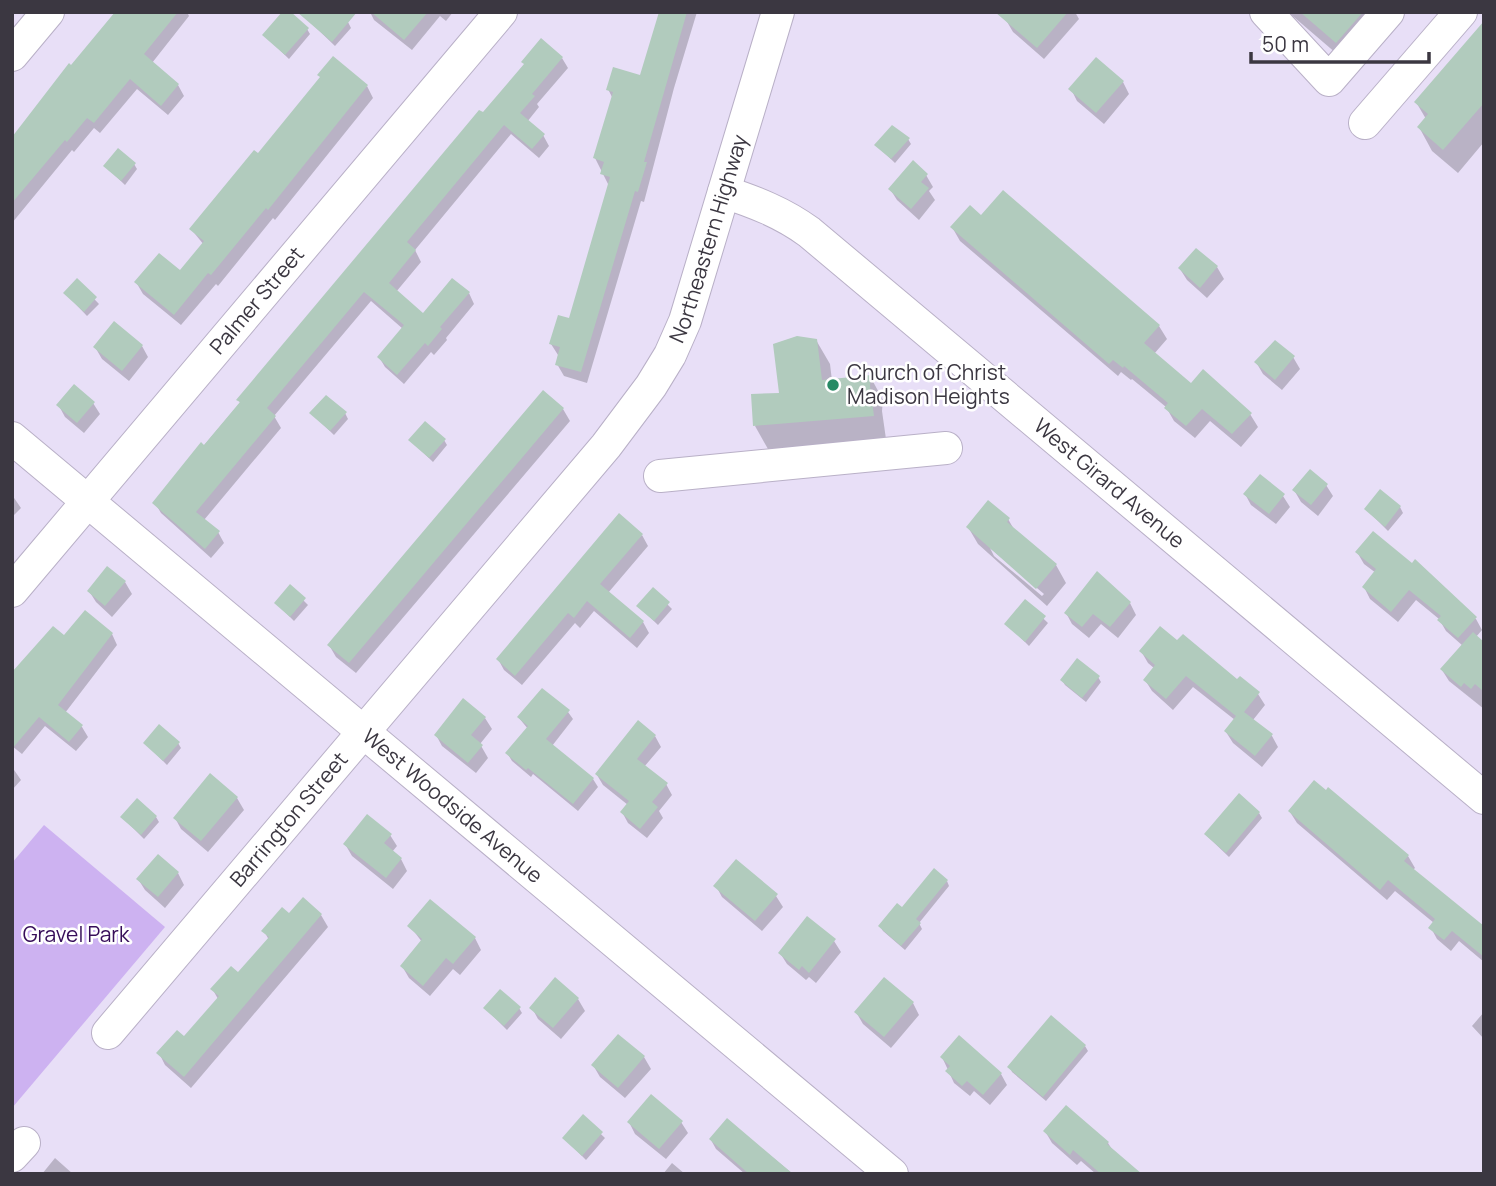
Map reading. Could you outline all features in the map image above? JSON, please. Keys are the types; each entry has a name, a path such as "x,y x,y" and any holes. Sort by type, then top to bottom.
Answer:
{"street":[{"path":"12,55 48,12"},
{"name":"Palmer Street","path":"12,591 501,12"},
{"name":"Northeastern Highway","path":"606,446 651,386 670,355 685,321 778,12"},
{"path":"1266,12 1329,80 1388,12"},
{"path":"1365,124 1461,12"},
{"name":"West Girard Avenue","path":"724,192 766,206 792,219 809,232 1484,798"},
{"name":"West Woodside Avenue","path":"12,438 892,1174"},
{"name":"Barrington Street","path":"108,1033 606,446"},
{"path":"660,476 946,448"}],"green space":[{"name":"Gravel Park","path":"44,825 165,927 12,1108 12,863"}],"building":[{"path":"115,12 178,12 144,54 179,84 161,106 130,79 94,123 87,118 67,142 65,140 12,203 12,137 69,63 71,65"},
{"path":"282,12 291,12 309,28 285,55 262,35"},
{"path":"297,12 357,12 332,42"},
{"path":"371,12 428,12 404,40"},
{"path":"659,12 687,12 644,162 647,162 638,192 635,191 581,372 555,365 560,347 549,344 558,315 569,318 610,177 600,174 604,162 593,158 613,92 606,90 613,67 640,75"},
{"path":"995,12 1068,12 1037,48"},
{"path":"1300,12 1363,12 1336,43"},
{"path":"1484,21 1484,103 1443,150 1417,127 1428,114 1414,102"},
{"path":"541,38 563,57 520,113 545,134 532,149 504,125 407,242 416,250 389,283 423,313 452,278 470,292 440,327 442,329 428,346 425,343 397,375 377,357 404,325 364,292 267,408 276,416 196,512 220,531 205,549 152,503 201,442 204,445 240,402 236,400 479,110 483,112 524,64 521,62"},
{"path":"333,56 368,85 268,210 266,208 174,315 134,282 159,253 180,270 204,241 189,229 254,150 258,153 320,77 317,75"},
{"path":"1096,57 1124,81 1096,113 1068,89"},
{"path":"892,125 910,138 891,159 874,145"},
{"path":"118,148 136,163 121,181 103,166"},
{"path":"913,160 928,174 921,182 929,188 911,209 888,189"},
{"path":"1003,190 1160,325 1144,343 1191,383 1203,369 1252,413 1232,434 1202,409 1186,426 1164,408 1168,403 1124,366 1123,368 1113,360 1109,364 950,227 970,205 981,215"},
{"path":"1196,248 1218,266 1200,288 1178,268"},
{"path":"77,278 97,297 84,312 63,293"},
{"path":"114,321 143,345 122,371 93,347"},
{"name":"Church of Christ Madison Heights","path":"797,336 817,339 822,380 871,375 874,416 753,426 751,394 779,393 773,344"},
{"path":"1275,340 1295,356 1275,380 1254,362"},
{"path":"74,384 95,402 77,423 56,405"},
{"path":"543,390 564,408 349,663 327,645"},
{"path":"326,395 347,412 330,431 309,413"},
{"path":"425,421 446,439 429,458 408,440"},
{"path":"1310,469 1328,484 1311,505 1292,490"},
{"path":"1260,474 1285,494 1269,514 1243,494"},
{"path":"1380,489 1401,506 1385,527 1364,509"},
{"path":"988,500 1010,518 1007,522 1057,564 1036,589 966,527"},
{"path":"619,513 643,534 600,584 644,621 630,638 587,601 574,618 568,613 515,676 496,659"},
{"path":"1373,531 1412,563 1415,559 1477,617 1458,638 1437,620 1441,616 1409,590 1391,612 1362,587 1376,569 1355,552"},
{"path":"107,566 126,581 105,606 87,591"},
{"path":"1097,571 1131,602 1110,627 1093,614 1082,627 1064,613"},
{"path":"290,584 306,598 290,617 274,603"},
{"path":"653,587 670,602 654,621 636,606"},
{"path":"1025,599 1046,616 1025,642 1004,624"},
{"path":"85,610 113,633 58,705 83,725 69,742 39,717 12,749 12,672 53,626 64,635"},
{"path":"1160,626 1177,640 1183,634 1237,679 1240,676 1260,692 1244,712 1273,734 1255,756 1224,731 1236,716 1186,676 1166,699 1143,680 1155,665 1139,651"},
{"path":"1473,632 1484,642 1484,692 1475,684 1471,689 1464,683 1461,687 1440,669"},
{"path":"1077,658 1100,676 1082,698 1060,680"},
{"path":"542,688 570,710 546,739 594,778 573,804 505,753 528,726 517,717"},
{"path":"463,698 486,717 471,735 483,745 468,763 434,735"},
{"path":"638,720 656,735 637,759 668,783 652,802 658,807 640,829 620,812 629,801 595,774"},
{"path":"159,724 180,742 163,761 143,743"},
{"path":"210,773 238,797 201,841 173,818"},
{"path":"1314,780 1326,790 1328,787 1409,855 1404,861 1484,926 1484,957 1452,931 1444,940 1428,928 1435,919 1388,880 1380,890 1288,811"},
{"path":"1239,793 1260,812 1226,853 1204,834"},
{"path":"137,798 157,816 141,835 120,817"},
{"path":"367,814 392,834 384,843 402,858 386,878 343,844"},
{"path":"158,854 179,872 158,897 136,879"},
{"path":"736,859 778,894 755,921 713,886"},
{"path":"934,868 948,880 916,919 921,923 901,946 878,926 897,903 902,907"},
{"path":"303,897 322,914 184,1077 156,1053 177,1030 184,1036 219,996 210,989 231,966 238,972 269,937 261,931 282,907 289,913"},
{"path":"430,899 476,937 453,964 446,958 423,986 400,966 422,939 407,926"},
{"path":"807,916 836,939 809,973 802,966 799,970 778,953"},
{"path":"555,977 579,998 553,1028 529,1008"},
{"path":"884,977 914,1002 884,1037 854,1012"},
{"path":"500,989 521,1007 504,1026 483,1008"},
{"path":"1051,1015 1086,1045 1043,1097 1007,1067"},
{"path":"618,1034 645,1056 618,1088 591,1065"},
{"path":"959,1035 1002,1073 983,1095 967,1081 962,1086 945,1071 950,1066 940,1057"},
{"path":"651,1094 683,1121 659,1149 627,1122"},
{"path":"1066,1105 1142,1174 1101,1174 1073,1150 1070,1155 1043,1131"},
{"path":"583,1114 603,1132 582,1156 562,1138"},
{"path":"727,1118 793,1174 749,1174 709,1139"}],"place":[{"name":"Church of Christ Madison Heights","path":"833,385"}]}
